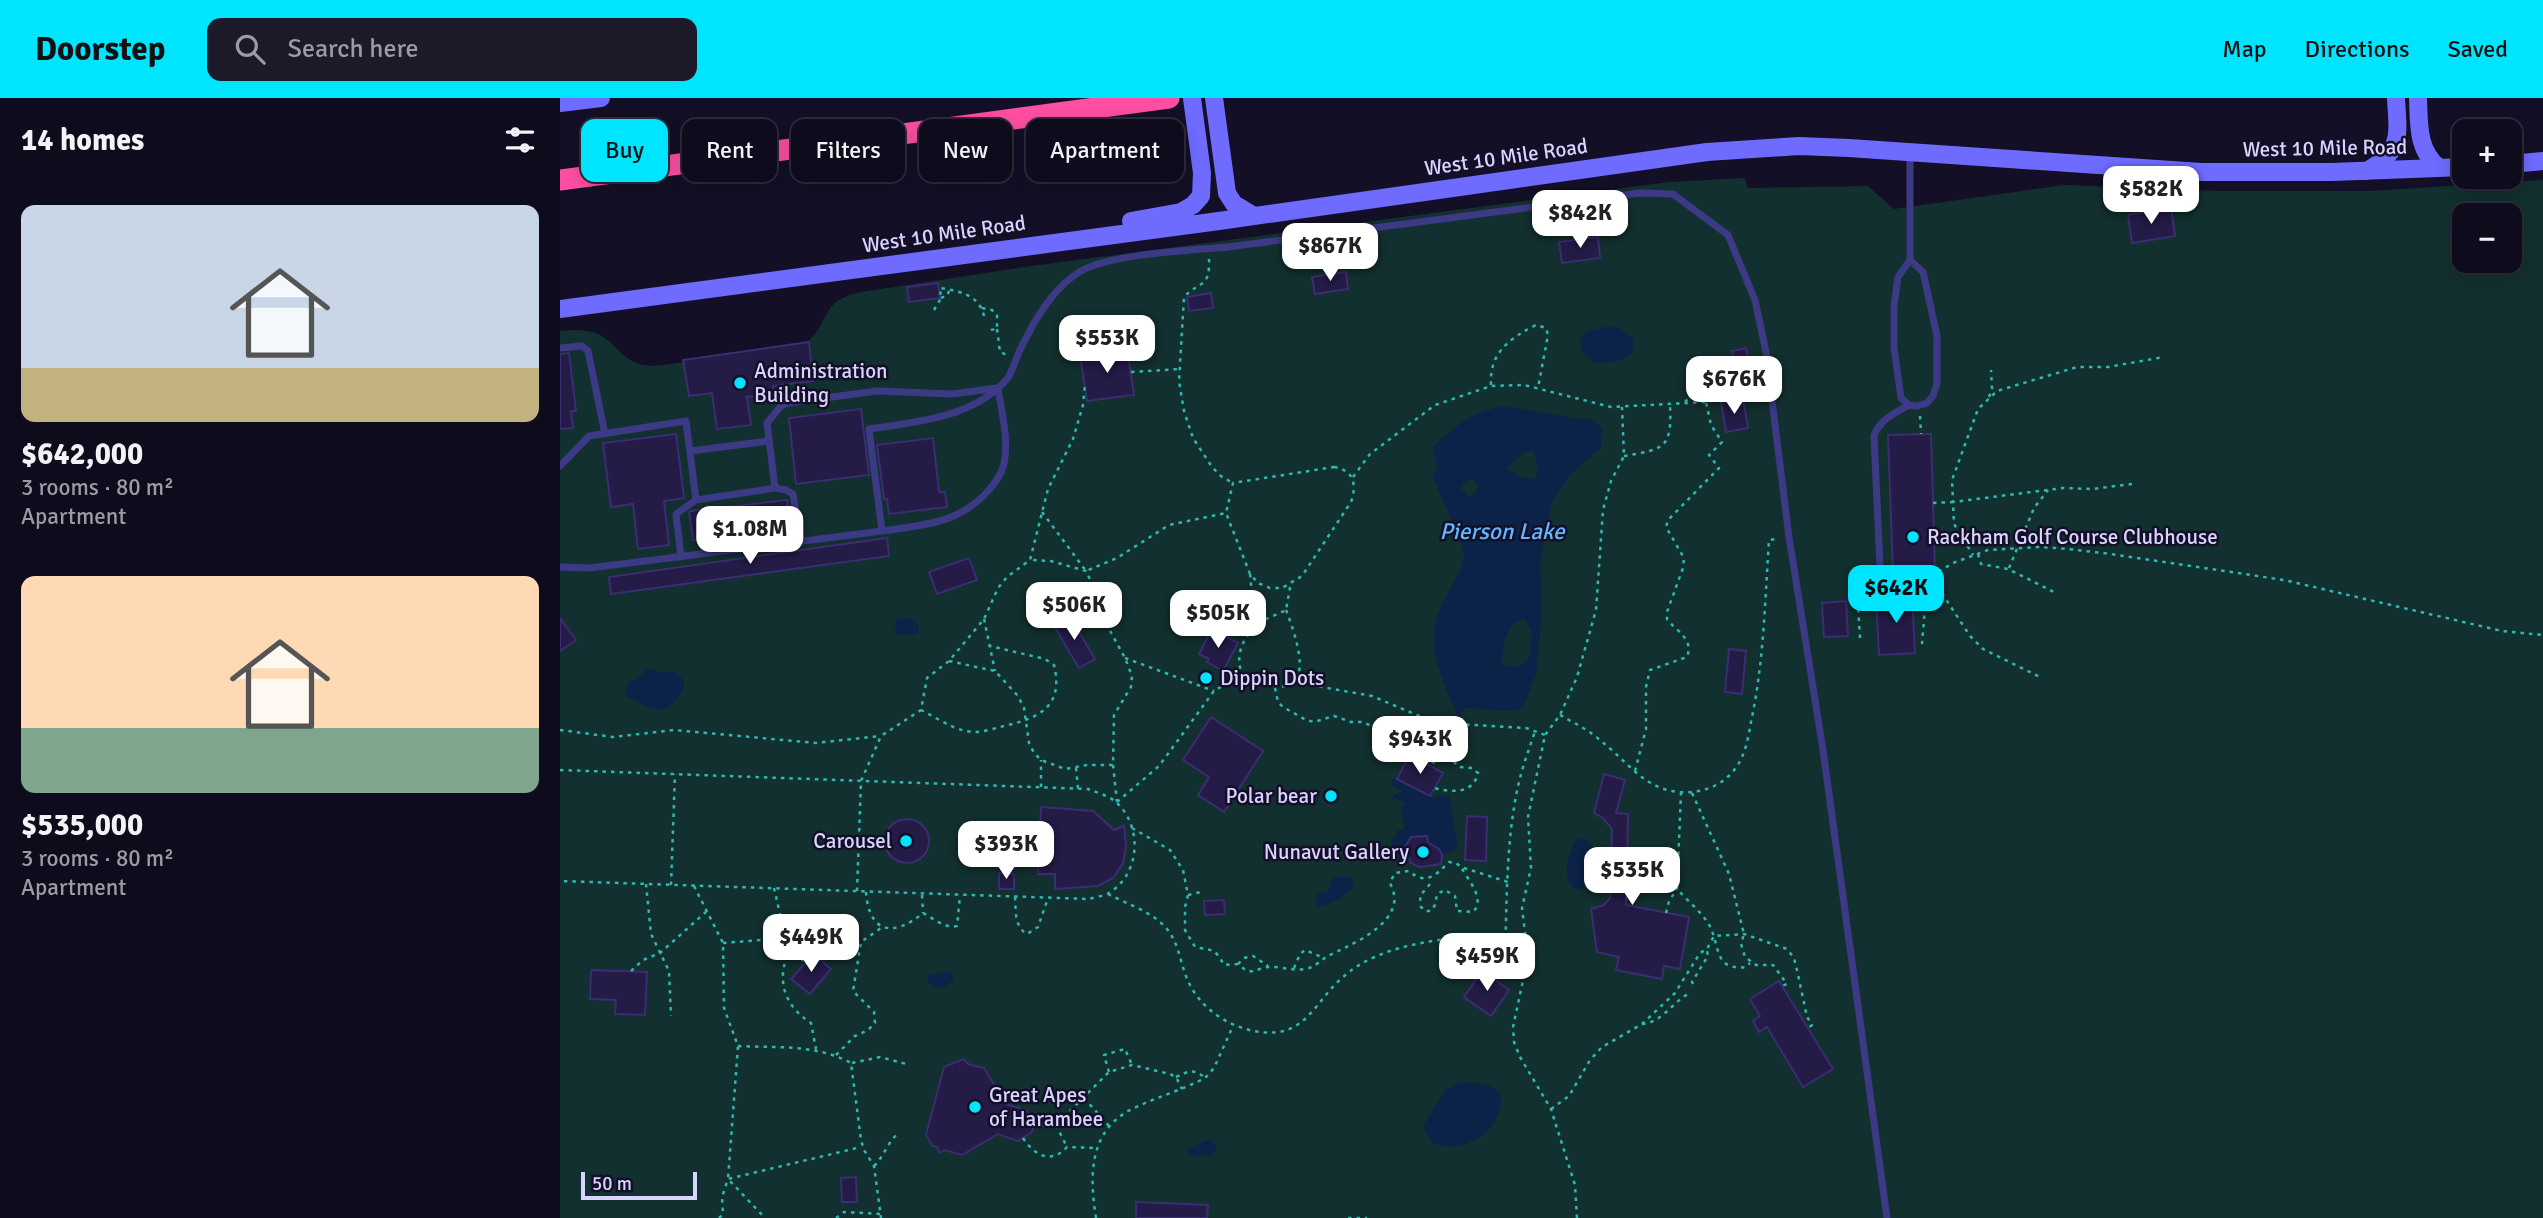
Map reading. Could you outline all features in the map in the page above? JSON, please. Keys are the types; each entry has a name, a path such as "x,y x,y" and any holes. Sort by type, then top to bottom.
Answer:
{"highway":[{"path":"560,180 1168,98"}],"main road":[{"path":"560,103 601,98"},
{"path":"1044,244 1108,225 1173,214 1189,208 1200,195 1202,173 1192,98"},
{"path":"1214,98 1223,169 1230,199 1239,209 1254,216"},
{"path":"2367,171 2388,158 2394,146 2397,134 2396,98"},
{"path":"2418,98 2420,135 2433,162"},
{"name":"West 10 Mile Road","path":"560,309 1707,152 1799,146 2201,172 2367,171 2433,162 2452,165"},
{"path":"2522,163 2543,161"}],"lane":[{"path":"1910,152 1910,260 1898,277 1894,306 1894,348 1901,397 1912,405"},
{"path":"882,531 869,429 926,420 950,413 973,404 998,388 1009,376 1048,301 1063,284 1080,271 1100,263 1120,260 1640,193 1673,194 1728,234 1749,283 1766,352 1789,537 1823,750 1887,1218"},
{"path":"1881,588 1874,436 1882,421 1912,405 1927,403 1937,384 1937,336 1923,272 1910,260"},
{"path":"560,348 582,346 588,351 605,434"},
{"path":"775,488 766,423 781,406 877,391 953,394 998,388"},
{"path":"560,568 590,568 882,531 930,524 957,515 980,500 998,479 1006,451 998,388"},
{"path":"560,466 589,436 686,421 696,500"},
{"path":"690,451 769,441"},
{"path":"681,557 676,514 696,500 775,488 786,489 793,495 801,541"}],"path":[{"path":"1208,249 1208,279 1184,297 1179,369 1181,398 1193,438 1212,467 1233,483 1334,467 1344,469 1353,477 1355,490 1351,502 1301,576 1282,588 1270,588 1258,583 1250,575"},
{"path":"934,310 941,298 940,288 949,289 966,292 982,308 984,316"},
{"path":"941,298 948,295 949,289"},
{"path":"982,308 992,310 997,315 1000,352 1016,359"},
{"path":"1491,386 1492,364 1504,344 1536,325 1546,328 1548,335 1538,388"},
{"path":"990,330 997,329"},
{"path":"2054,593 2008,569 1981,564 1954,524 1952,480 1978,409 1997,391 2009,386 2077,367 2108,367 2164,357"},
{"path":"1685,402 1709,375 1730,365"},
{"path":"1131,372 1179,369"},
{"path":"1987,400 1992,388 1991,370"},
{"path":"1030,560 1051,481 1073,439 1083,405 1085,384"},
{"path":"1353,477 1370,454 1435,405 1491,386 1524,385 1599,404 1622,407 1706,402 1738,396"},
{"path":"1635,771 1646,729 1646,687 1650,670 1687,657 1690,650 1686,638 1667,619 1684,558 1666,527 1668,520 1719,468 1709,455 1722,442 1711,425 1706,402"},
{"path":"1624,456 1664,446 1669,440 1671,427 1670,403"},
{"path":"1912,405 1920,416 1921,434"},
{"path":"1577,1218 1575,1185 1551,1109 1520,1057 1514,1042 1513,1027 1525,971 1526,941 1522,908 1531,868 1528,817 1545,735 1560,715 1577,677 1593,622 1598,599 1603,510 1611,481 1624,456 1622,407"},
{"path":"1233,483 1226,513 1250,575 1255,626"},
{"path":"1933,503 2132,484"},
{"path":"2008,569 2034,508 2048,490"},
{"path":"560,881 1089,899 1108,894 1122,883 1132,866 1136,848 1132,828 1117,802 1113,765 1114,715 1131,687 1132,676 1108,627 1099,598 1086,571 1042,512"},
{"path":"560,730 613,737 674,730 802,742 881,736 921,710 928,678 949,661 984,619 998,588 1020,566 1030,560 1051,561 1086,571 1117,558 1169,525 1226,513"},
{"path":"1560,715 1601,740 1653,785 1692,793 1710,789 1725,779 1738,765 1746,746 1757,694 1769,540 1789,537"},
{"path":"1860,638 1857,589 1920,583 1975,554 2041,547 2111,554 2284,580 2502,631 2543,635"},
{"path":"1927,572 1969,636 1983,649 2040,677"},
{"path":"1291,582 1286,610 1299,648 1300,674 1294,682"},
{"path":"1920,583 1926,595 1922,644"},
{"path":"1286,610 1255,626 1238,654 1242,674 1275,688 1294,682 1372,696 1441,723 1527,728 1545,735"},
{"path":"984,619 995,671 1018,696 1027,721 1029,743 1034,753 1041,760 1065,769 1097,764 1113,765"},
{"path":"921,710 967,732 1027,721 1040,715 1049,706 1056,691 1054,665 1045,659 990,646"},
{"path":"1125,658 1214,691"},
{"path":"949,661 995,671"},
{"path":"1117,802 1159,766 1214,691 1242,674"},
{"path":"1275,688 1278,702 1306,720 1314,722 1334,716 1373,726 1382,736 1391,740 1398,735 1413,740 1421,757 1435,763 1449,757 1459,767 1472,768 1478,773 1470,786 1456,793 1434,788"},
{"path":"1413,740 1424,718"},
{"path":"1505,955 1508,882 1520,779 1535,731"},
{"path":"857,891 861,781 881,736"},
{"path":"1041,760 1041,788"},
{"path":"1076,768 1078,789"},
{"path":"560,769 1088,789 1117,802"},
{"path":"671,885 676,774"},
{"path":"1666,913 1668,901 1677,889 1681,792"},
{"path":"1692,793 1729,874 1744,934 1741,944 1745,957 1756,965 1773,965 1787,984 1782,986"},
{"path":"1132,828 1170,850 1183,870 1188,895 1185,930 1195,947 1215,951 1224,965 1237,964 1244,958 1253,956 1268,966 1301,970 1318,965 1324,958 1358,941 1387,918 1394,906 1395,899 1390,882 1395,873 1409,871 1424,879 1436,876 1450,862 1508,882"},
{"path":"1430,884 1420,896 1421,907 1425,911 1431,911 1437,894 1444,890 1455,896 1457,911 1473,912 1478,907 1479,899 1461,867"},
{"path":"646,884 651,934 670,971 671,1016"},
{"path":"695,886 723,943 724,1008 738,1046 728,1179 722,1197 723,1214 719,1218"},
{"path":"774,888 786,938 791,948 805,962"},
{"path":"1677,889 1708,924 1723,962 1734,969 1746,967 1750,963"},
{"path":"866,892 872,918 890,929 899,928 923,913"},
{"path":"1188,895 1200,892"},
{"path":"922,893 923,913"},
{"path":"1108,894 1157,920 1167,929 1176,943 1189,983 1210,1011 1233,1026 1259,1032 1287,1031 1303,1023 1342,978 1360,964 1405,946 1472,937 1505,955 1525,971"},
{"path":"923,913 943,925 957,926 960,895"},
{"path":"1015,897 1017,923 1019,929 1027,934 1038,927 1048,898"},
{"path":"631,971 643,960 660,953 707,911"},
{"path":"836,1055 855,1036 868,1030 874,1023 874,1012 853,991 861,942 884,926"},
{"path":"1714,936 1744,934 1787,949 1794,958 1807,1017 1812,1025 1808,1028"},
{"path":"1642,1024 1668,1002 1714,936"},
{"path":"723,943 786,938"},
{"path":"791,948 784,961 782,989 793,1009 811,1023 816,1049"},
{"path":"1693,984 1708,956 1707,949"},
{"path":"1294,969 1300,954 1305,950 1324,958"},
{"path":"1237,964 1244,970 1253,972 1268,966"},
{"path":"1551,1109 1569,1096 1590,1060 1602,1047 1662,1015 1688,994"},
{"path":"1096,1218 1092,1170 1095,1148 1120,1116 1205,1078 1214,1068 1233,1026"},
{"path":"738,1046 816,1049 851,1063 880,1057 910,1065"},
{"path":"1109,1072 1104,1055 1125,1049 1132,1065"},
{"path":"836,1218 844,1212 881,1216 874,1166 863,1147 851,1063"},
{"path":"1033,1126 1056,1125 1109,1072 1132,1065 1176,1077 1191,1070 1205,1078"},
{"path":"1176,1077 1182,1088"},
{"path":"1084,1098 1110,1127"},
{"path":"1056,1125 1067,1147"},
{"path":"874,1166 885,1155 892,1138 898,1134"},
{"path":"1023,1138 1034,1152 1042,1156 1057,1156 1067,1147 1095,1148"},
{"path":"728,1179 863,1147"},
{"path":"728,1179 765,1218"},
{"path":"1348,1218 1367,1218"}],"green space":[{"path":"1745,178 1748,188 1868,186 1894,209 2064,185 2222,191 2370,191 2452,186 2452,189 2522,189 2522,181 2543,180 2543,1218 560,1218 560,331 581,330 594,333 639,364 667,365 683,360 808,342 833,305 861,292 1024,267 1669,182"}],"water":[{"path":"1610,326 1619,328 1632,337 1633,350 1624,359 1595,363 1582,351 1580,339 1586,332"},
{"name":"Pierson Lake","path":"1507,406 1576,419 1592,419 1602,428 1601,448 1572,473 1551,503 1540,565 1542,610 1536,675 1522,709 1465,708 1458,716 1441,674 1434,646 1437,618 1464,557 1433,476 1437,467 1433,447 1466,420","holes":["1534,451 1538,467 1536,479 1523,478 1506,469 1524,452","1472,479 1478,487 1476,493 1468,497 1461,489 1464,483","1525,619 1532,633 1530,657 1519,667 1501,664 1505,638 1514,623"]},
{"path":"1046,583 1050,589 1040,595 1029,595 1027,592 1030,586"},
{"path":"911,618 918,624 919,632 897,635 896,620"},
{"path":"645,670 675,672 684,681 675,701 663,709 650,708 625,696 629,681 638,679"},
{"path":"1393,779 1432,798 1449,795 1458,848 1442,855 1439,849 1428,845 1427,836 1411,837 1405,850 1392,848 1391,838 1395,838 1398,830 1401,831 1406,825 1402,813 1397,812 1405,803 1396,798 1391,803 1393,796 1401,793 1401,790 1394,787 1391,781"},
{"path":"1584,838 1592,847 1590,879 1582,889 1570,884 1567,869 1573,844 1577,839"},
{"path":"1335,877 1351,877 1354,886 1337,900 1316,906 1318,893 1328,891 1331,880"},
{"path":"949,971 954,976 947,986 936,987 928,982 928,975"},
{"path":"1470,1082 1491,1086 1500,1093 1497,1118 1481,1136 1470,1142 1458,1146 1433,1143 1424,1124 1446,1090 1453,1085"},
{"path":"1211,1139 1217,1147 1213,1154 1189,1156 1187,1149"}],"building":[{"path":"2171,208 2175,236 2132,243 2128,215"},
{"path":"1598,237 1600,258 1562,263 1559,242"},
{"path":"1346,272 1348,289 1315,294 1312,277"},
{"path":"938,283 940,298 909,302 907,287"},
{"path":"1211,293 1213,308 1189,311 1187,297"},
{"name":"Administration Building","path":"809,342 813,381 773,386 773,394 747,397 751,425 717,429 712,393 689,396 683,360"},
{"path":"1127,348 1134,395 1087,401 1080,355"},
{"path":"1746,348 1752,384 1738,387 1732,351"},
{"path":"569,353 576,411 571,411 573,428 560,429 560,354"},
{"path":"1743,399 1748,428 1726,432 1721,403"},
{"path":"861,409 869,475 796,484 789,418"},
{"path":"676,434 684,498 664,501 669,545 638,549 633,504 611,507 603,443"},
{"name":"Rackham Golf Course Clubhouse","path":"1931,434 1935,571 1893,573 1888,435"},
{"path":"933,438 939,492 945,492 947,507 889,514 887,499 884,499 877,445"},
{"path":"787,500 790,529 693,540 691,511"},
{"path":"887,538 889,556 611,594 609,577"},
{"path":"969,558 977,580 937,594 929,572"},
{"path":"1912,595 1915,653 1879,655 1876,597"},
{"path":"1846,601 1848,636 1824,637 1822,603"},
{"path":"1070,617 1095,659 1079,668 1054,626"},
{"path":"560,618 576,640 560,651"},
{"path":"1212,629 1238,643 1223,671 1199,654"},
{"path":"1729,649 1746,651 1742,694 1725,692"},
{"path":"1211,717 1263,751 1224,812 1198,795 1209,777 1183,760"},
{"path":"1410,755 1443,773 1430,796 1397,779"},
{"path":"1604,774 1625,780 1616,813 1628,814 1626,905 1689,917 1680,969 1664,966 1662,979 1616,970 1619,957 1597,952 1591,909 1604,905 1610,898 1612,829 1603,818 1594,813"},
{"path":"1041,807 1093,811 1114,830 1124,826 1126,845 1123,863 1113,878 1098,886 1055,889 1055,874 1038,874 1039,851 1009,851 1008,827 1040,828"},
{"path":"1467,816 1487,817 1486,861 1465,860"},
{"name":"Carousel","path":"907,819 916,820 923,825 928,832 928,850 923,857 916,862 907,863 898,862 891,857 886,850 885,841 886,832 891,825 898,820"},
{"name":"Nunavut Gallery","path":"1427,836 1428,842 1439,849 1442,855 1441,864 1419,867 1411,863 1405,847 1411,837"},
{"path":"999,873 1014,874 1014,889 999,889"},
{"path":"1224,900 1225,914 1205,915 1204,901"},
{"path":"813,954 831,969 810,994 791,979"},
{"path":"591,970 647,972 645,1015 615,1014 616,1000 590,999"},
{"path":"1482,971 1509,990 1491,1016 1464,997"},
{"path":"1779,981 1833,1069 1803,1087 1767,1027 1759,1032 1753,1021 1760,1016 1750,999"},
{"name":"Great Apes of Harambee","path":"964,1059 968,1064 984,1068 1006,1104 1026,1110 1034,1123 1032,1132 1018,1141 998,1134 962,1155 945,1150 940,1153 937,1147 933,1146 926,1135 944,1067"},
{"path":"856,1177 857,1202 842,1202 841,1178"},
{"path":"1136,1202 1208,1205 1207,1218 1136,1218"}],"place":[{"name":"Administration Building","path":"740,383"},
{"name":"Rackham Golf Course Clubhouse","path":"1913,537"},
{"name":"Dippin Dots","path":"1206,678"},
{"name":"Polar bear","path":"1331,796"},
{"name":"Carousel","path":"906,841"},
{"name":"Nunavut Gallery","path":"1423,852"},
{"name":"Great Apes of Harambee","path":"975,1107"}]}
